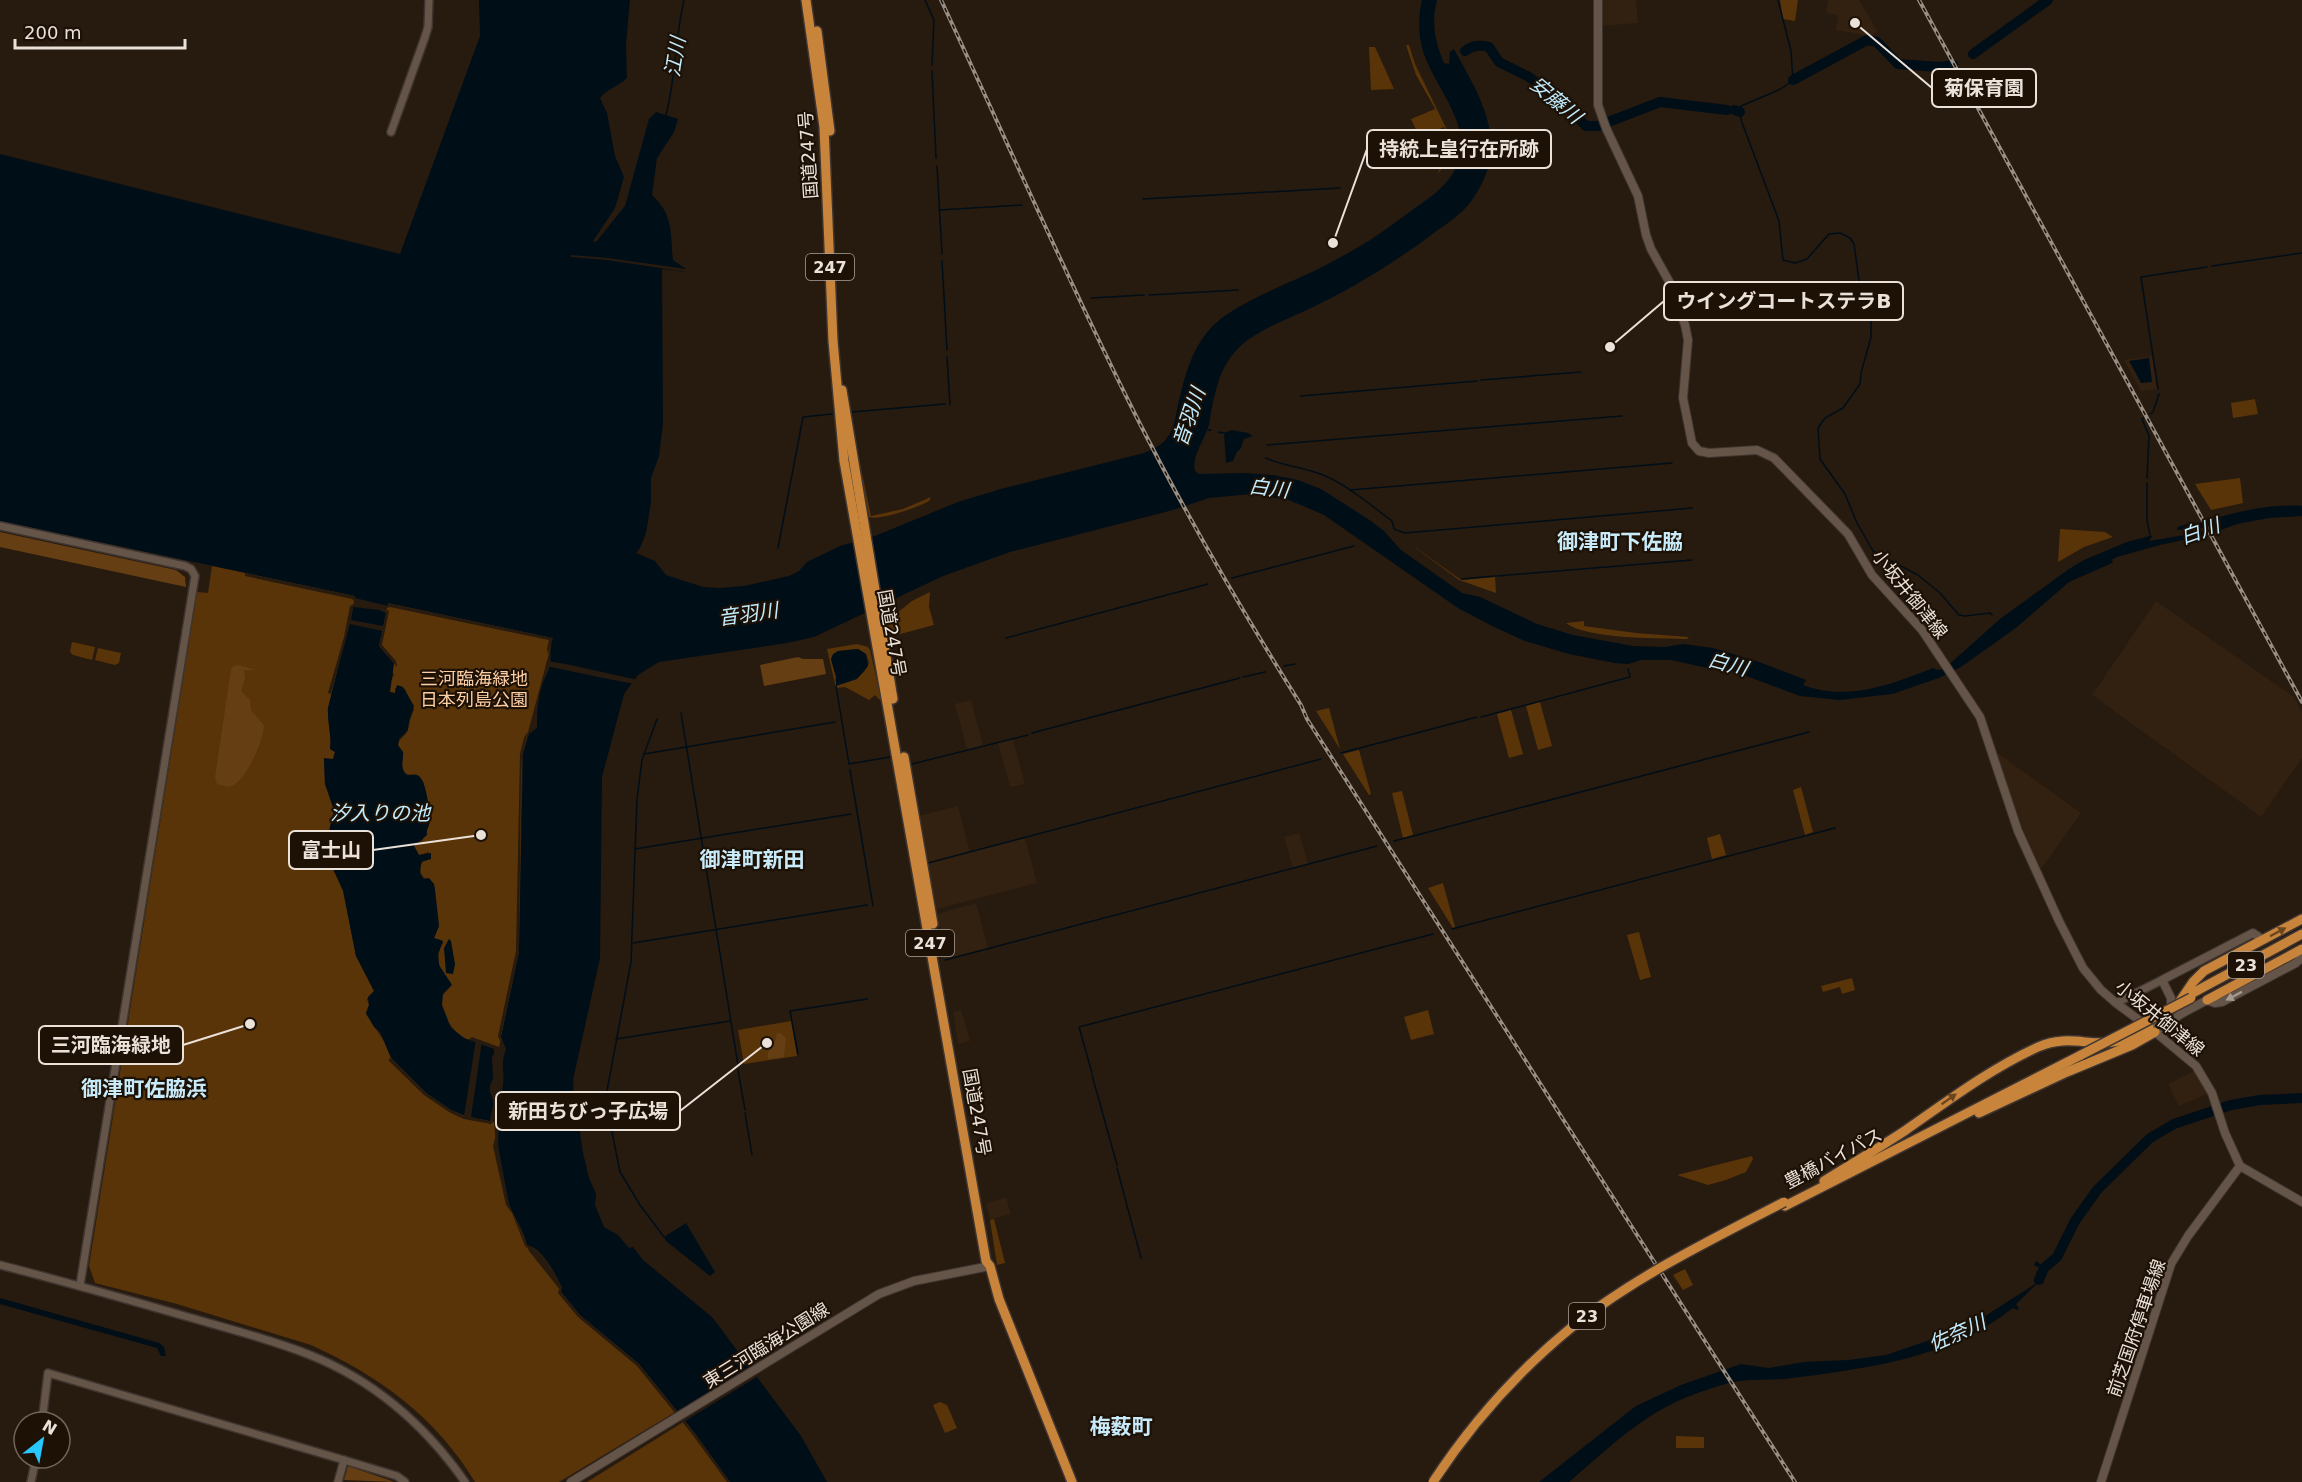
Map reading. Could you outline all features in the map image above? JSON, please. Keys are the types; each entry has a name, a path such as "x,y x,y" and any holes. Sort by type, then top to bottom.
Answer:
{"highway":[{"name":"国道247号","path":"806,0 824,127 836,391 844,461 862,533"},
{"name":"国道247号","path":"812,0 830,127 843,396 862,533 915,814 984,1214 990,1266 999,1299 1072,1482"},
{"path":"2170,1012 2204,971 2302,920"},
{"name":"豊橋バイパス","path":"1435,1482 1472,1427 1495,1400 1539,1356 1609,1300 1667,1264 1824,1180 2190,997 2302,934"},
{"name":"豊橋バイパス","path":"2190,997 2228,981 2302,940"},
{"path":"2207,1000 2302,949"},
{"path":"1905,1138 1969,1084 2041,1046 2070,1040 2099,1043 2122,1041 2152,1030"},
{"path":"1905,1138 2008,1101 2074,1068 2132,1045 2152,1030"},
{"name":"豊橋バイパス","path":"1435,1482 1498,1402 1542,1359 1611,1304 1643,1282 1905,1138"}],"main road":[{"name":"小坂井御津線","path":"1598,0 1596,94 1606,128 1638,196 1646,235 1671,285 1685,325 1688,340 1683,398 1694,447 1709,453 1757,450 1774,458 1837,522 1872,575 1922,630 1980,717 2018,831 2083,968 2101,990 2196,1066 2213,1097 2224,1129 2241,1166"},
{"path":"2152,1030 2170,1012 2172,1002 2162,980 2256,935"},
{"path":"2152,1030 2207,1000 2222,1002 2296,963 2297,959"},
{"path":"2241,1166 2302,1202"},
{"name":"前芝国府停車場線","path":"2101,1482 2171,1264 2194,1227 2241,1166"},
{"name":"東三河臨海公園線","path":"571,1482 887,1290 914,1281 990,1266"}],"street":[{"path":"391,132 428,27 429,0"},
{"path":"0,526 185,566 191,569 195,576 80,1285"},
{"path":"2116,1003 2162,980"},
{"path":"0,1265 80,1285 279,1344 326,1362 404,1411 437,1444 465,1482"},
{"path":"43,1410 48,1373 397,1476 405,1482"},
{"path":"338,1482 344,1460"}],"shaded area":[{"path":"1601,0 1636,0 1638,23 1602,26"},
{"path":"1828,0 1859,0 1878,32 1867,37 1836,30 1838,15 1826,13"},
{"path":"2152,356 2157,389 2141,391 2124,360"},
{"path":"0,532 176,570 185,577 186,587 0,547"},
{"path":"2156,601 2294,697 2302,712 2302,758 2261,817 2092,695"},
{"path":"798,657 823,659 826,674 764,686 760,665"},
{"path":"238,665 256,670 244,670 245,679 241,691 250,700 251,710 264,725 258,749 248,769 237,783 226,787 217,784 215,777 231,669"},
{"path":"971,700 983,746 967,750 955,704"},
{"path":"1013,739 1025,784 1010,787 998,743"},
{"path":"1995,751 2081,813 2041,869 2023,829"},
{"path":"958,806 970,852 1025,838 1037,883 935,908 919,816"},
{"path":"1299,833 1308,864 1293,868 1284,837"},
{"path":"976,903 988,948 944,960 937,914"},
{"path":"961,1010 970,1041 958,1044 953,1012"},
{"path":"777,1033 786,1038 784,1057 768,1059 768,1052 774,1045"},
{"path":"2194,1071 2199,1075 2207,1094 2179,1106 2168,1084"},
{"path":"1006,1197 1011,1214 990,1220 986,1203"},
{"path":"348,1466 389,1480 394,1482 344,1480"}],"green space":[{"path":"1780,0 1798,0 1795,21 1783,19"},
{"path":"1406,45 1409,45 1415,64 1448,132 1448,154 1437,174 1446,157 1446,130 1444,127 1420,138 1411,119 1435,109 1437,112 1416,75"},
{"path":"1369,47 1375,47 1394,89 1371,90"},
{"path":"2255,399 2258,414 2233,418 2231,403"},
{"path":"850,416 871,516 903,509 931,497 929,501 890,515 869,517"},
{"path":"2240,478 2243,503 2211,510 2195,484"},
{"path":"2060,529 2105,532 2113,537 2084,547 2058,562"},
{"path":"1405,540 1461,580 1495,577 1496,593 1459,580"},
{"path":"212,566 355,596 347,638 328,708 330,749 335,752 333,759 324,759 325,784 334,810 330,827 330,855 333,869 343,891 356,956 374,991 367,999 369,1005 366,1014 384,1041 465,1116 494,1122 496,1145 509,1204 529,1251 580,1315 639,1364 677,1411 559,1482 475,1482 460,1459 424,1418 382,1385 336,1357 311,1345 177,1304 95,1283 89,1266 197,592 208,593"},
{"path":"930,592 929,607 934,625 889,637 886,622 912,601"},
{"name":"三河臨海緑地 日本列島公園","path":"388,603 553,638 522,755 519,952 499,1047 472,1037 468,1040 463,1037 452,1027 442,1008 443,995 451,983 443,974 438,959 443,943 434,938 439,926 434,884 421,874 420,870 429,852 419,855 414,846 415,843 422,841 428,826 428,804 423,781 404,773 401,762 403,755 398,745 407,732 414,710 405,689 395,688 395,693 390,692 390,682 394,675 379,646"},
{"path":"1584,621 1584,626 1689,637 1687,639 1621,637 1589,632 1566,623"},
{"path":"72,642 95,647 92,660 73,655 70,652"},
{"path":"857,644 868,647 882,702 875,695 869,700 845,687 836,688 827,649","holes":["858,649 866,654 869,663 863,673 855,679 835,681 831,659 838,651"]},
{"path":"98,648 121,653 119,663 115,665 95,660"},
{"path":"1540,702 1552,746 1538,750 1526,706"},
{"path":"1329,708 1340,749 1316,711"},
{"path":"1511,710 1523,754 1509,758 1497,714"},
{"path":"1359,750 1371,794 1369,795 1343,754"},
{"path":"1801,787 1813,832 1805,835 1793,790"},
{"path":"1402,791 1413,835 1403,838 1392,793"},
{"path":"1720,834 1726,855 1712,859 1707,838"},
{"path":"1443,883 1455,927 1453,928 1428,888"},
{"path":"1639,932 1651,977 1640,980 1627,935"},
{"path":"1852,978 1855,990 1842,994 1840,987 1823,992 1821,986"},
{"path":"1428,1010 1434,1034 1411,1040 1404,1017"},
{"path":"791,1021 797,1056 744,1064 738,1030"},
{"path":"1752,1156 1753,1159 1746,1172 1708,1185 1677,1175"},
{"path":"994,1219 1005,1263 997,1265 990,1220"},
{"path":"1685,1269 1693,1285 1683,1290 1673,1275"},
{"path":"940,1402 947,1405 957,1428 945,1433 933,1405"},
{"path":"685,1421 730,1482 587,1482"},
{"path":"1676,1436 1704,1437 1704,1448 1676,1448"}],"water":[{"path":"479,0 630,0 626,45 627,78 600,98 607,113 615,156 624,177 615,208 593,241 596,242 625,206 649,119 656,112 678,119 674,132 657,158 652,195 668,217 673,260 686,269 686,272 662,269 663,423 659,456 651,478 651,502 646,533 636,553 655,561 666,575 703,587 744,586 789,576 799,571 807,562 840,546 875,536 958,502 1144,453 1161,444 1173,428 1193,355 1199,343 1215,323 1253,299 1325,266 1367,242 1432,196 1450,178 1458,163 1461,149 1460,134 1451,107 1429,67 1422,47 1419,27 1422,0 1437,0 1434,17 1435,32 1444,63 1449,64 1450,52 1454,49 1484,108 1491,146 1482,184 1460,213 1402,256 1344,291 1271,326 1251,338 1235,352 1224,368 1217,386 1209,424 1195,459 1195,471 1199,474 1273,475 1298,480 1321,489 1371,521 1384,531 1401,550 1462,593 1480,597 1537,624 1573,635 1633,646 1665,647 1683,644 1713,648 1806,680 1803,685 1836,692 1870,689 1933,668 1944,669 2000,619 2069,569 2084,560 2127,542 2153,535 2149,541 2197,533 2213,527 2177,530 2178,527 2193,522 2195,522 2194,525 2261,508 2302,506 2302,516 2269,518 2237,524 2207,535 2117,557 2111,560 2112,563 2069,582 2017,627 1961,667 1939,678 1892,694 1840,700 1800,696 1722,667 1712,669 1671,660 1615,663 1569,654 1525,641 1458,608 1324,515 1289,500 1251,494 1209,498 1173,510 1010,552 943,576 814,637 659,662 638,675 624,694 602,777 600,958 573,1080 574,1107 577,1111 589,1178 596,1194 595,1205 604,1227 618,1235 629,1248 633,1247 643,1260 713,1318 801,1436 827,1482 730,1482 695,1433 639,1364 580,1315 561,1292 562,1287 548,1262 538,1251 527,1245 504,1189 499,1159 499,1114 503,1060 506,1049 501,1037 519,952 523,754 529,734 537,728 539,697 550,666 552,638 388,603 388,606 355,598 355,596 0,521 0,154 400,254 480,36"},
{"path":"2149,358 2152,382 2141,383 2129,361"},
{"path":"1232,430 1253,436 1244,439 1233,461 1226,463 1224,433"},
{"name":"汐入りの池","path":"353,607 386,613 379,646 394,663 390,692 395,693 397,685 403,687 414,706 408,730 399,739 398,745 403,752 403,770 407,775 420,777 428,803 430,821 427,835 414,846 419,855 431,853 431,859 421,862 420,873 423,879 429,878 434,884 439,926 434,938 443,941 438,954 439,965 452,985 443,994 442,1005 451,1028 464,1038 494,1049 493,1079 490,1087 493,1106 490,1121 465,1116 451,1110 426,1093 391,1058 380,1032 374,1027 366,1013 369,1005 368,997 374,991 356,956 343,890 333,869 329,831 334,810 325,784 324,758 333,759 335,752 330,749 328,708"},
{"path":"858,649 866,654 868,666 857,679 836,686 831,659 833,654 838,651"},
{"path":"449,939 455,964 453,974 446,973 444,948"},
{"path":"686,1223 715,1272 710,1276 664,1237"},
{"path":"2036,1261 2047,1269 2044,1273 2046,1275 2016,1304 2019,1309 2013,1308 1988,1325 1961,1339 1934,1350 1875,1366 1785,1379 1739,1381 1711,1388 1676,1402 1643,1421 1569,1482 1539,1482 1636,1406 1681,1385 1741,1364 1769,1368 1804,1362 1886,1355 1968,1327 2035,1284 2040,1277 2036,1272 2040,1268 2034,1265"},
{"path":"0,1298 159,1343 164,1347 166,1356 161,1356 157,1348 0,1304"}],"pier":[{"path":"571,255 686,269 686,272 571,257"},
{"path":"245,573 355,596 354,601 245,576"},
{"path":"388,603 553,638 548,654 549,640 387,608"},
{"path":"354,604 351,620 383,626 387,610 389,611 382,645 396,661 397,667 379,646 382,631 350,624 331,694 328,693 350,606"},
{"path":"547,661 638,680 635,684 608,679 546,666"},
{"path":"528,731 522,755 521,775 519,952 500,1041 498,1036 516,951 520,754"},
{"path":"476,1039 482,1041 471,1117 493,1122 491,1124 464,1119 449,1112 424,1095 388,1060 391,1058 426,1093 464,1116"},
{"path":"496,1135 509,1204 528,1249 506,1205 493,1146"},
{"path":"559,1289 580,1315 639,1364 677,1411 752,1365 760,1375 685,1421 730,1482 727,1482 637,1366 578,1317 558,1293"}],"waterway":[{"name":"江川","path":"666,115 684,0"},
{"path":"925,0 934,20 932,65"},
{"path":"1778,0 1791,51 1793,80 1781,89 1741,106 1741,120 1779,221 1783,260 1795,263 1807,259 1829,234 1840,233 1850,238 1854,244 1859,280 1871,322 1871,337 1860,384 1843,408 1825,418 1818,428 1820,459 1845,494 1857,523 1873,551 1918,575 1940,593 1959,615 1990,613 1992,615"},
{"name":"安藤川","path":"1973,54 2048,0"},
{"name":"安藤川","path":"1793,80 1867,40 1877,42 1898,64 1940,67 1953,65"},
{"name":"安藤川","path":"1465,51 1476,46 1489,47 1499,62 1529,77 1560,100 1586,126 1598,126 1660,102 1727,110"},
{"path":"932,71 936,158"},
{"name":"安藤川","path":"1734,110 1740,112"},
{"path":"937,166 942,254"},
{"path":"1143,199 1340,188"},
{"path":"939,210 1022,205"},
{"path":"2212,266 2302,253"},
{"path":"942,261 947,350"},
{"path":"2158,389 2141,277 2207,267"},
{"path":"1149,295 1238,290"},
{"path":"1091,298 1144,295"},
{"path":"947,357 950,405"},
{"path":"1481,380 1581,372"},
{"path":"1301,396 1477,381"},
{"path":"2150,414 2153,412 2159,394"},
{"path":"852,412 945,404"},
{"path":"778,548 803,417 832,414"},
{"path":"1267,445 1622,416"},
{"path":"2145,417 2142,419 2149,436 2147,478"},
{"path":"1218,432 1224,433"},
{"path":"1266,458 1316,472 1332,479 1392,521 1394,529 1405,533 1692,508"},
{"path":"1350,490 1672,463"},
{"path":"2147,483 2147,520 2150,535"},
{"path":"1232,578 1354,546"},
{"path":"1497,576 1692,560"},
{"path":"1462,579 1495,576"},
{"path":"1006,638 1208,584"},
{"path":"1284,666 1295,664"},
{"path":"1481,717 1630,677 1628,669"},
{"path":"1243,677 1265,672"},
{"path":"1032,733 1240,678"},
{"path":"836,686 849,764 890,757"},
{"path":"681,713 738,1065"},
{"path":"1341,753 1477,717"},
{"path":"657,719 642,760 637,799 631,962 607,1091 620,1172 640,1205 664,1237"},
{"path":"644,754 835,722"},
{"path":"1394,841 1809,732"},
{"path":"912,764 1028,735"},
{"path":"928,863 1321,759"},
{"path":"850,770 873,906"},
{"path":"635,849 851,814"},
{"path":"1452,929 1835,828"},
{"path":"945,960 1377,846"},
{"path":"633,943 867,905"},
{"path":"1092,1073 1079,1027 1433,934"},
{"path":"798,1054 790,1011 867,999"},
{"path":"616,1039 730,1021"},
{"path":"738,1070 745,1110"},
{"path":"1092,1075 1117,1165"},
{"name":"佐奈川","path":"2039,1280 2044,1268 2057,1257 2075,1221 2097,1190 2150,1138 2174,1124 2231,1105 2260,1100 2302,1098"},
{"path":"745,1113 752,1155"},
{"path":"1117,1168 1141,1258"}],"railway":[{"path":"941,0 1110,364 1155,453 1215,562 1301,705 1307,719 1795,1482"},
{"path":"1919,0 2302,702"}],"place":[{"name":"菊保育園","path":"1855,23"},
{"name":"持統上皇行在所跡","path":"1333,243"},
{"name":"ウイングコートステラB","path":"1610,347"},
{"name":"富士山","path":"481,835"},
{"name":"三河臨海緑地","path":"250,1024"},
{"name":"新田ちびっ子広場","path":"767,1043"}],"district":[{"name":"御津町下佐脇","path":"1620,542"},
{"name":"御津町新田","path":"752,860"},
{"name":"御津町佐脇浜","path":"144,1089"},
{"name":"梅薮町","path":"1121,1427"}],"water label":[{"name":"音羽川","path":"1189,417"},
{"name":"白川","path":"1269,488"},
{"name":"白川","path":"2200,531"},
{"name":"音羽川","path":"748,614"},
{"name":"白川","path":"1728,664"}]}
